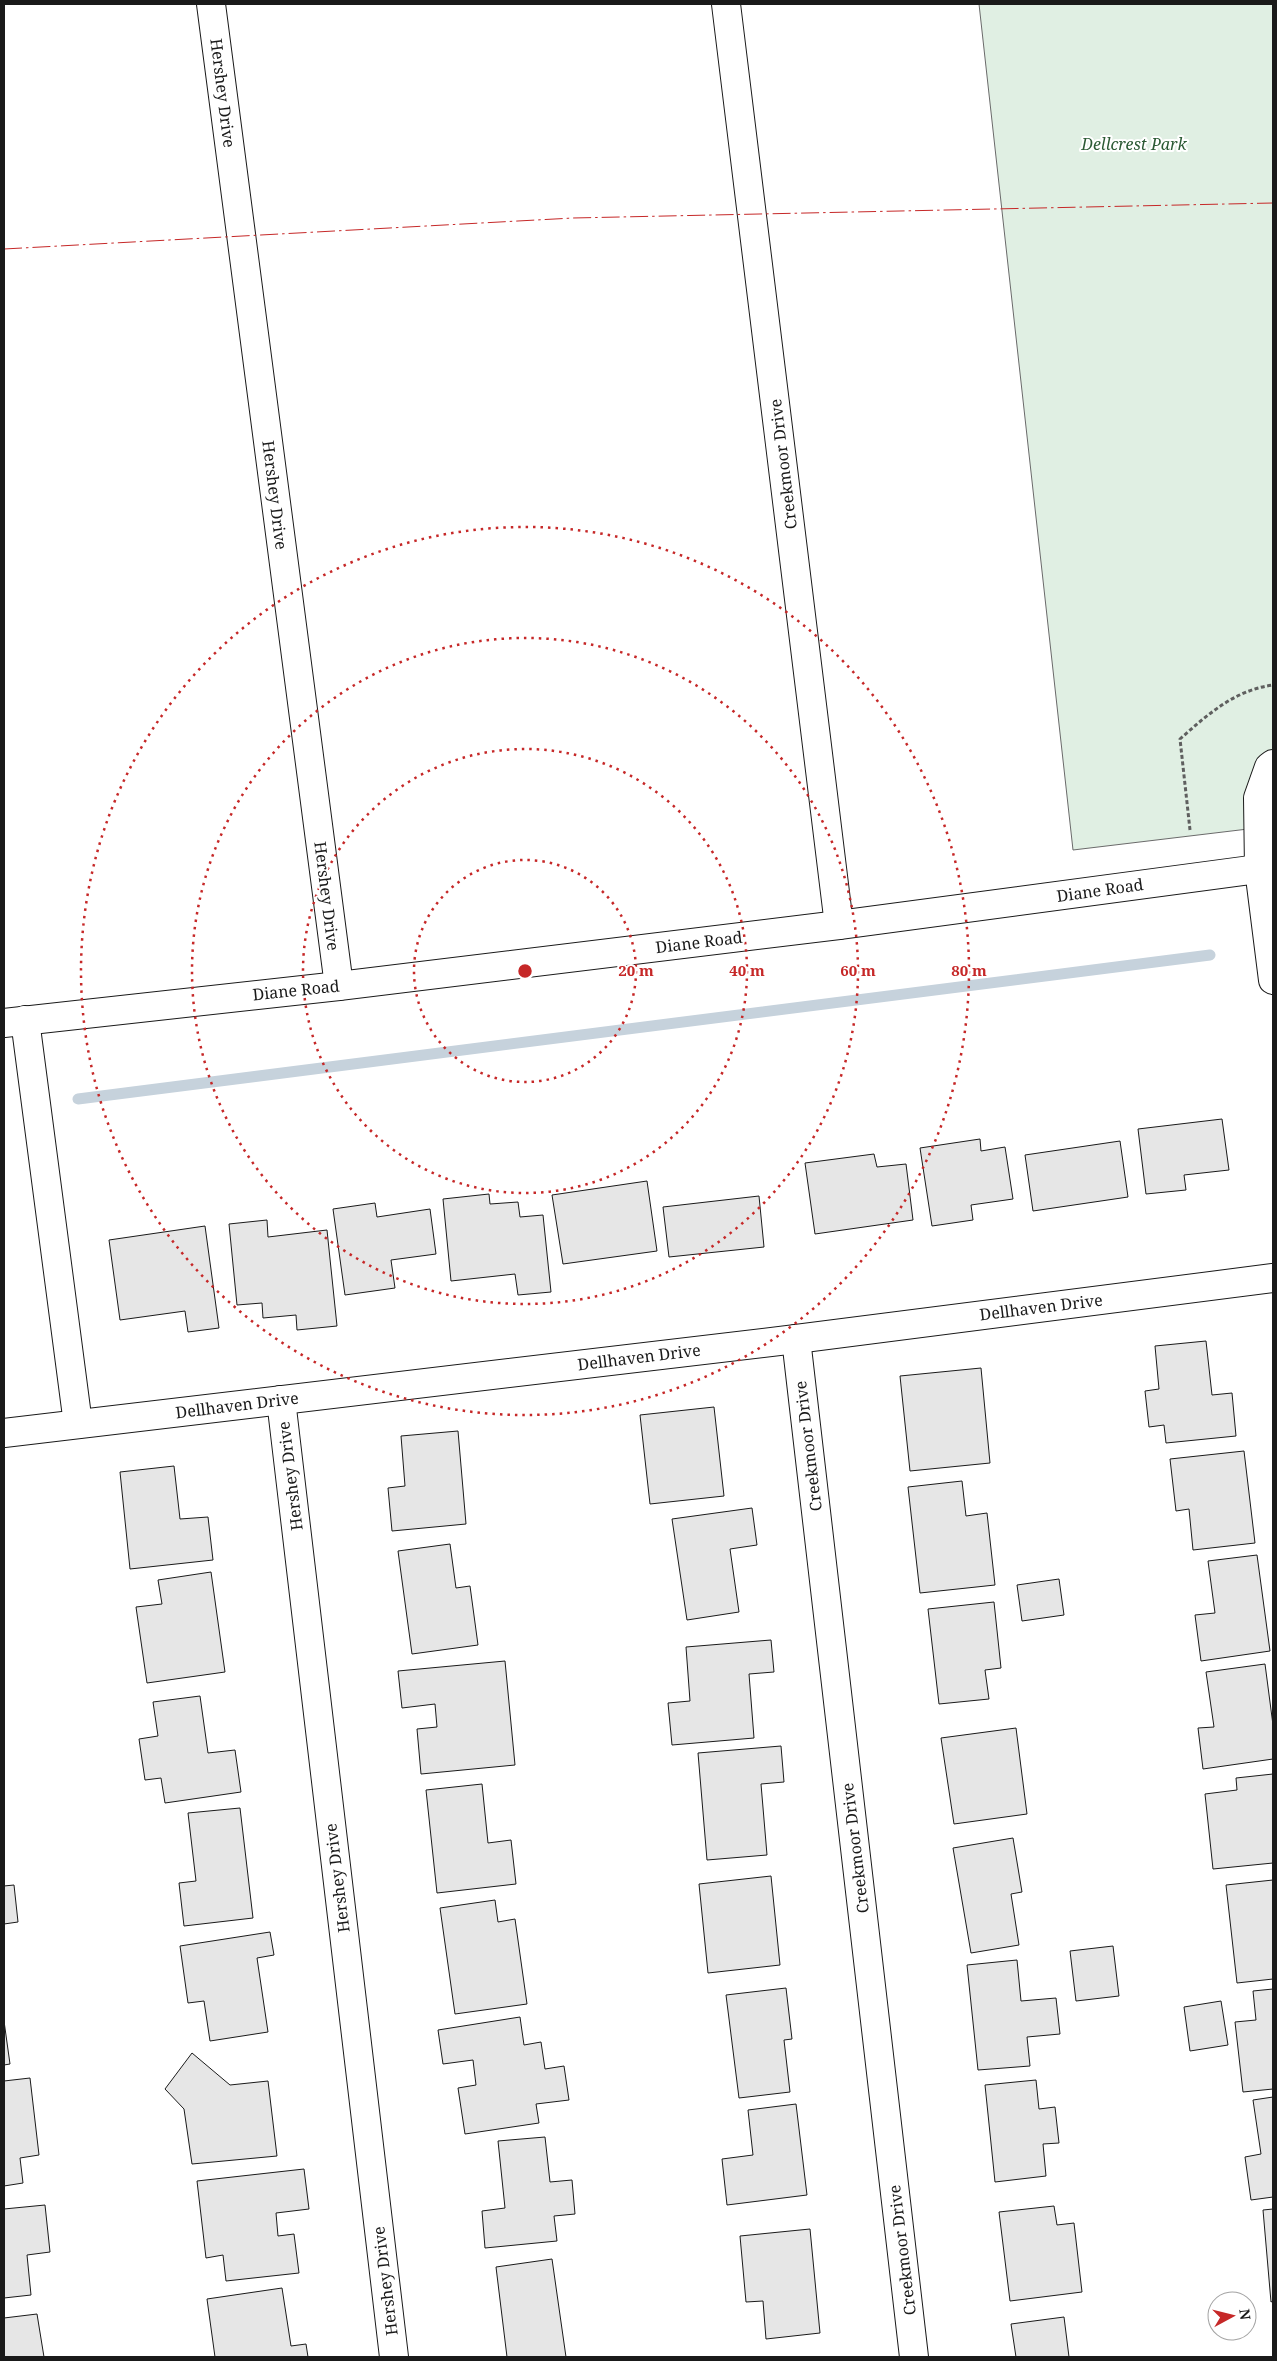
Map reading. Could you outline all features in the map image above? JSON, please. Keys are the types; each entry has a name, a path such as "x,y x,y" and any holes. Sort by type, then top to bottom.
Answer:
{"street":[{"name":"Hershey Drive","path":"211,4 339,986"},
{"name":"Creekmoor Drive","path":"726,4 839,925"},
{"path":"1273,764 1269,767 1258,798 1266,868 1273,980"},
{"name":"Diane Road","path":"14,1022 339,986 839,925 1266,868"},
{"path":"14,1022 78,1424"},
{"name":"Dellhaven Drive","path":"4,1433 796,1338 1273,1278"},
{"name":"Creekmoor Drive","path":"796,1338 914,2357"},
{"name":"Hershey Drive","path":"281,1400 394,2357"}],"path":[{"path":"1190,830 1180,738 1232,697 1258,687 1273,685"}],"green space":[{"name":"Dellcrest Park","path":"979,4 1273,4 1273,826 1073,850"}],"building":[{"path":"1222,1119 1229,1170 1184,1175 1186,1190 1146,1194 1138,1129"},
{"path":"980,1139 981,1151 1005,1147 1013,1199 971,1205 973,1220 932,1226 920,1148"},
{"path":"1120,1141 1128,1197 1033,1211 1025,1155"},
{"path":"874,1154 877,1167 906,1164 913,1220 815,1234 805,1163"},
{"path":"647,1181 657,1251 563,1264 552,1195"},
{"path":"489,1194 490,1204 518,1202 520,1217 543,1215 551,1292 518,1295 515,1274 451,1281 443,1199"},
{"path":"759,1196 764,1247 669,1257 663,1207"},
{"path":"375,1203 377,1217 430,1209 436,1254 391,1260 395,1288 345,1295 333,1209"},
{"path":"267,1220 268,1237 327,1230 337,1326 297,1330 296,1315 263,1318 262,1303 237,1305 229,1224"},
{"path":"205,1226 219,1328 188,1332 185,1311 120,1320 109,1240"},
{"path":"1206,1341 1212,1395 1232,1393 1236,1436 1166,1443 1164,1425 1149,1427 1145,1391 1159,1389 1155,1346"},
{"path":"981,1368 990,1463 910,1471 900,1376"},
{"path":"714,1407 724,1496 650,1504 640,1415"},
{"path":"458,1431 466,1524 392,1531 388,1488 405,1486 401,1436"},
{"path":"1244,1451 1255,1543 1193,1550 1189,1509 1176,1511 1170,1459"},
{"path":"174,1466 180,1519 208,1517 213,1560 130,1569 120,1472"},
{"path":"962,1481 966,1516 987,1513 995,1585 920,1593 908,1487"},
{"path":"752,1508 757,1545 730,1549 739,1612 687,1620 672,1519"},
{"path":"450,1544 456,1588 470,1586 478,1645 412,1654 398,1551"},
{"path":"1257,1555 1270,1651 1201,1661 1195,1615 1215,1613 1208,1561"},
{"path":"211,1572 225,1672 147,1683 136,1607 162,1604 158,1580"},
{"path":"1059,1579 1064,1615 1022,1621 1017,1585"},
{"path":"994,1602 1001,1668 985,1670 989,1699 939,1704 928,1609"},
{"path":"771,1640 774,1672 749,1674 754,1738 672,1745 668,1703 690,1701 686,1647"},
{"path":"505,1661 515,1765 421,1774 417,1729 437,1727 435,1704 402,1708 398,1671"},
{"path":"1265,1664 1273,1725 1273,1759 1203,1769 1198,1728 1214,1727 1206,1672"},
{"path":"200,1696 208,1753 235,1750 241,1792 165,1803 161,1778 145,1780 139,1739 158,1736 153,1702"},
{"path":"1016,1728 1027,1814 954,1824 941,1738"},
{"path":"781,1746 784,1782 761,1784 767,1855 707,1860 698,1753"},
{"path":"1273,1774 1273,1863 1213,1869 1205,1794 1237,1790 1236,1778"},
{"path":"482,1784 488,1843 511,1840 516,1884 437,1893 426,1790"},
{"path":"240,1808 253,1918 184,1926 179,1883 196,1881 188,1813"},
{"path":"1013,1838 1022,1892 1011,1894 1019,1945 971,1953 953,1848"},
{"path":"771,1876 780,1965 708,1973 699,1884"},
{"path":"1273,1880 1273,1979 1237,1983 1226,1885"},
{"path":"14,1885 18,1922 4,1924 4,1886"},
{"path":"495,1900 498,1922 515,1919 527,2004 455,2014 440,1908"},
{"path":"270,1932 274,1955 257,1958 268,2032 210,2041 204,2001 188,2003 180,1946"},
{"path":"1113,1946 1119,1996 1076,2001 1070,1951"},
{"path":"1017,1960 1021,2001 1056,1998 1060,2034 1027,2037 1030,2066 978,2070 967,1965"},
{"path":"786,1988 792,2039 784,2040 790,2092 739,2098 726,1995"},
{"path":"1273,1989 1273,2089 1243,2092 1235,2022 1256,2020 1253,1991"},
{"path":"1221,2001 1228,2045 1190,2051 1184,2007"},
{"path":"520,2017 524,2045 541,2042 545,2069 564,2066 569,2100 536,2104 539,2123 465,2134 458,2088 476,2085 473,2060 443,2064 438,2030"},
{"path":"4,2021 10,2064 4,2065"},
{"path":"192,2053 230,2085 268,2081 277,2156 192,2164 184,2109 165,2089"},
{"path":"30,2078 39,2155 20,2158 23,2183 4,2186 4,2081"},
{"path":"1036,2080 1039,2109 1055,2107 1059,2143 1043,2144 1046,2176 995,2182 985,2085"},
{"path":"1273,2097 1273,2197 1251,2200 1245,2157 1261,2154 1253,2100"},
{"path":"796,2104 807,2195 727,2205 722,2159 753,2155 748,2110"},
{"path":"545,2137 550,2182 572,2180 575,2214 554,2216 557,2241 485,2248 482,2211 505,2208 498,2141"},
{"path":"304,2169 309,2209 276,2213 278,2236 294,2234 299,2273 226,2281 223,2255 206,2258 197,2181"},
{"path":"45,2205 50,2252 27,2255 31,2295 4,2298 4,2209"},
{"path":"1054,2206 1057,2225 1074,2223 1082,2292 1010,2301 999,2212"},
{"path":"1273,2209 1273,2301 1271,2302 1263,2210"},
{"path":"810,2229 820,2333 766,2339 763,2301 746,2302 740,2236"},
{"path":"552,2259 566,2357 507,2357 496,2267"},
{"path":"282,2288 291,2346 306,2344 308,2357 215,2357 207,2299"},
{"path":"37,2314 44,2357 4,2357 4,2318"},
{"path":"1064,2317 1069,2357 1016,2357 1011,2324"}],"waterway":[{"path":"78,1099 1210,955"}],"power":[{"path":"4,249 573,218 1273,203"}]}
